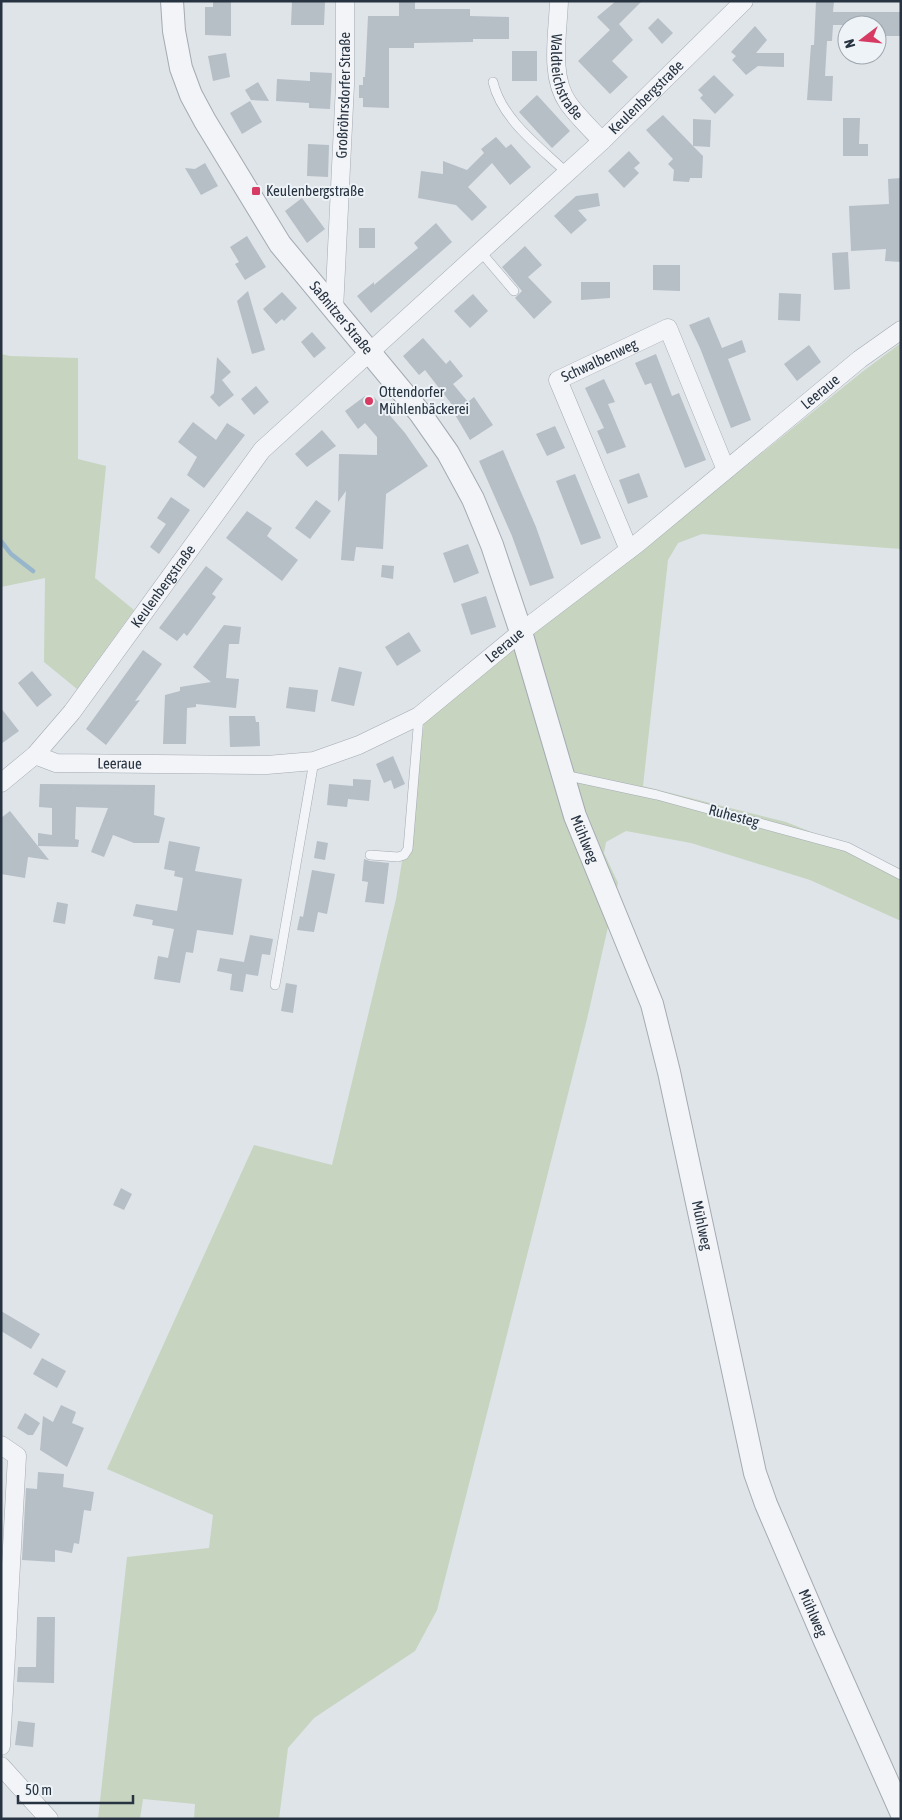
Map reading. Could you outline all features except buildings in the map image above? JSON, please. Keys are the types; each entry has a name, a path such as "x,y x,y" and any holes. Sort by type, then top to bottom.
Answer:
{"street":[{"name":"Saßnitzer Straße","path":"172,1 181,68 196,103 280,244 420,413 454,462 474,499 492,545 521,632"},
{"name":"Großröhrsdorfer Straße","path":"334,310 345,85 346,1"},
{"name":"Waldteichstraße","path":"558,1 557,71 560,88 568,103 602,141"},
{"name":"Keulenbergstraße","path":"1,783 35,755 72,712 262,450 602,141 744,1"},
{"name":"Schwalbenweg","path":"629,550 558,380 668,328 726,470"},
{"name":"Leeraue","path":"35,755 56,763 267,765 314,761 359,745 419,716 521,632 629,550 860,360 901,330"},
{"name":"Mühlweg","path":"521,632 575,816 652,1004 669,1072 755,1473 766,1504 824,1639 901,1812"},
{"path":"1,1446 17,1456 1,1746"},
{"path":"1,1766 49,1819"}],"lane":[{"path":"493,82 496,95 518,126 567,173"},
{"path":"480,251 514,291"},
{"path":"370,856 398,857 404,855 408,849 419,716"},
{"path":"275,985 314,761"},
{"name":"Ruhesteg","path":"562,774 657,795 848,847 901,875"}],"green space":[{"path":"901,343 901,549 702,534 678,543 668,560 643,786 786,822 901,869 901,921 810,880 691,843 626,831 606,842 604,853 618,883 587,1019 437,1610 415,1651 314,1718 288,1748 279,1819 194,1819 195,1804 143,1799 140,1819 98,1819 127,1557 209,1548 213,1515 107,1469 254,1145 332,1165 396,899 425,717 641,551 862,372"},
{"path":"1,354 10,356 78,358 78,459 106,466 95,578 134,610 77,689 44,662 45,578 1,587"}],"waterway":[{"path":"1,541 11,554 33,571"}],"place":[{"name":"Keulenbergstraße","path":"256,191"},
{"name":"Ottendorfer Mühlenbäckerei","path":"369,401"}]}
